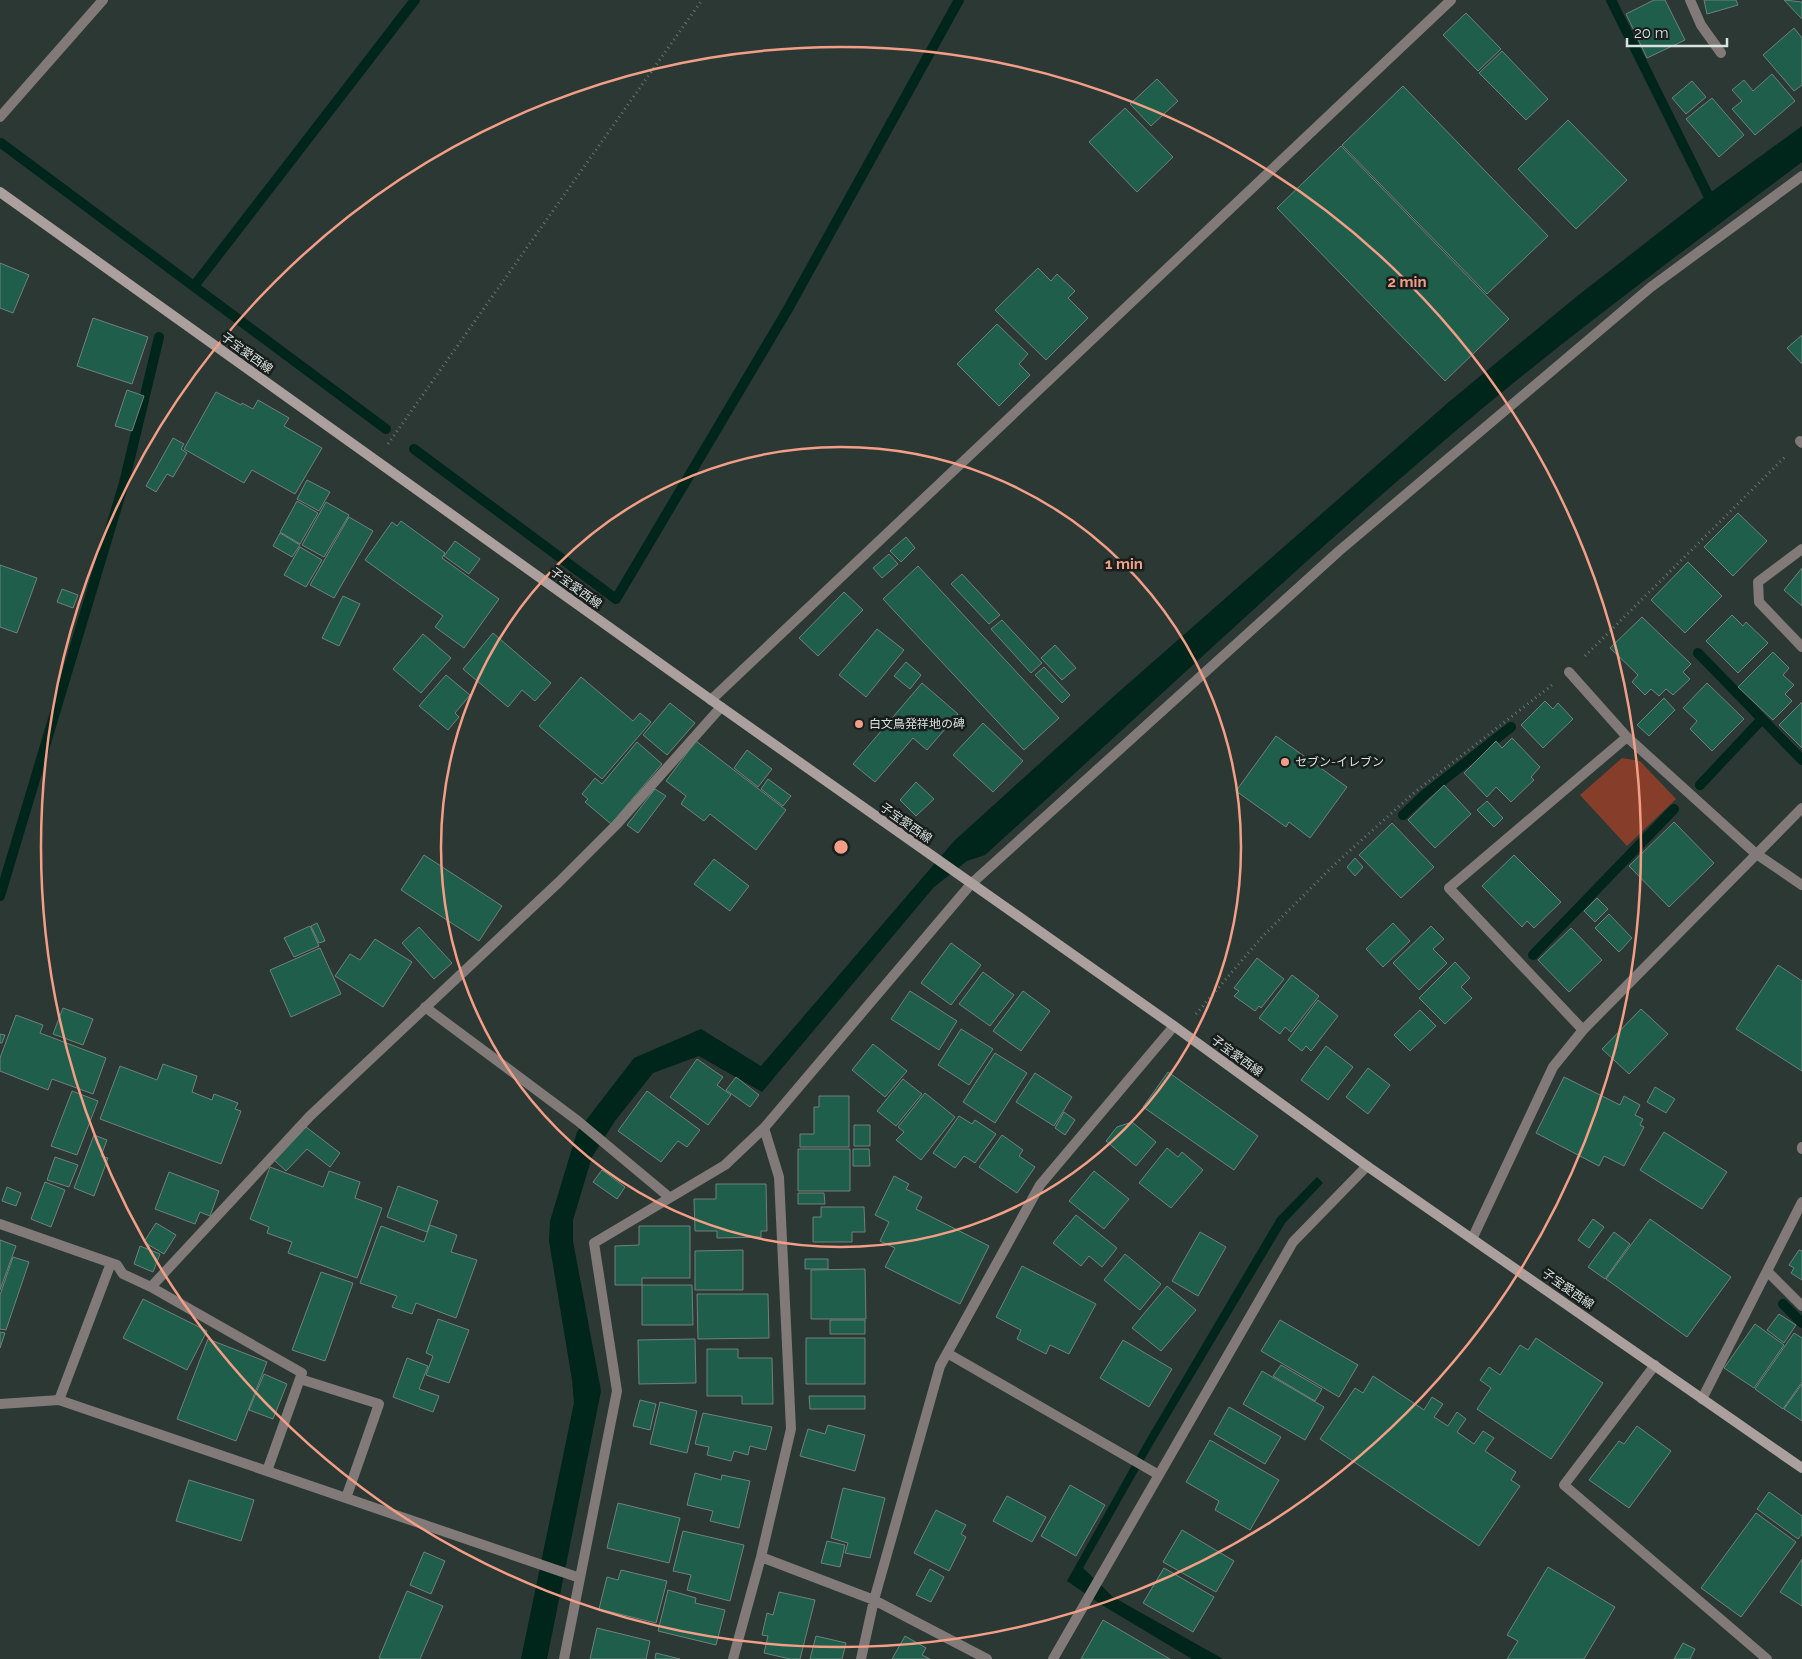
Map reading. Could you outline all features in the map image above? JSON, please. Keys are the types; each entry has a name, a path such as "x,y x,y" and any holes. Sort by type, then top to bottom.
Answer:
{"main road":[{"name":"子宝愛西線","path":"0,192 711,700 1178,1028 1367,1166 1473,1237 1802,1468"}],"street":[{"path":"0,117 103,0"},
{"path":"711,700 1450,0"},
{"path":"1690,0 1701,26 1721,53"},
{"path":"564,1659 575,1576 617,1391 594,1243 725,1164 764,1128 971,884 1339,551 1650,287 1802,176"},
{"path":"1802,549 1758,582 1759,602 1802,647"},
{"path":"1569,672 1627,737 1755,854 1802,884"},
{"path":"151,1286 310,1116 618,824 721,707"},
{"path":"1583,1030 1449,888 1627,737"},
{"path":"1473,1237 1552,1067 1583,1030 1802,808"},
{"path":"425,1007 578,1121 669,1197"},
{"path":"861,1659 874,1600 940,1366 1040,1185 1178,1028"},
{"path":"733,1659 761,1557 791,1428 779,1177 764,1128"},
{"path":"1053,1659 1293,1242 1367,1166"},
{"path":"1702,1399 1802,1202"},
{"path":"0,1224 117,1265 123,1274 151,1286 302,1372 267,1471"},
{"path":"59,1400 111,1263"},
{"path":"1767,1271 1802,1306"},
{"path":"947,1353 1159,1474"},
{"path":"1655,1365 1564,1485 1767,1659"},
{"path":"300,1379 379,1404 346,1498"},
{"path":"0,1404 59,1400 575,1576"},
{"path":"761,1557 874,1600 986,1659"}],"path":[{"path":"376,461 702,0"},
{"path":"1178,1028 1262,937 1335,864 1415,792 1569,672 1801,442"}],"shaded area":[{"path":"1802,126 1802,162 1598,316 1478,412 1353,520 985,855 967,861 934,887 762,1092 699,1056 653,1073 615,1121 592,1157 573,1220 573,1241 601,1391 547,1659 521,1659 574,1403 572,1380 549,1241 550,1221 577,1132 634,1058 701,1029 761,1066 954,841 1113,697 1450,401 1576,297 1707,195"},
{"path":"1622,758 1640,761 1676,799 1627,846 1580,795"},
{"path":"1317,1177 1323,1183 1285,1223 1152,1446 1083,1568 1113,1597 1223,1659 1192,1659 1102,1605 1067,1581 1145,1442 1277,1218"}],"building":[{"path":"1654,0 1665,0 1685,40 1647,58 1626,14"},
{"path":"1704,0 1736,0 1738,5 1707,14"},
{"path":"1784,0 1802,2 1802,19"},
{"path":"1466,13 1501,49 1478,71 1443,35"},
{"path":"1794,28 1802,38 1802,85 1794,91 1763,55"},
{"path":"1502,51 1548,99 1526,120 1479,73"},
{"path":"1772,74 1795,101 1755,135 1732,109 1742,101 1732,90 1744,80 1753,91"},
{"path":"1157,79 1178,101 1151,126 1130,104"},
{"path":"1692,81 1706,97 1686,114 1672,98"},
{"path":"1403,86 1548,236 1487,294 1342,145"},
{"path":"1712,98 1744,135 1719,157 1686,119"},
{"path":"1125,108 1173,157 1137,192 1089,142"},
{"path":"1568,120 1627,180 1576,229 1518,169"},
{"path":"1341,146 1509,319 1445,381 1277,208"},
{"path":"0,263 29,275 13,313 0,308"},
{"path":"1038,268 1051,281 1057,274 1075,291 1068,298 1088,318 1046,360 995,310"},
{"path":"93,318 148,337 132,384 77,366"},
{"path":"997,324 1028,354 1019,364 1030,375 999,406 957,364"},
{"path":"1802,335 1802,364 1787,348"},
{"path":"127,390 144,396 132,431 115,426"},
{"path":"216,392 253,409 258,400 289,418 284,426 322,448 295,494 252,470 244,483 184,449"},
{"path":"173,438 184,444 181,449 187,453 173,477 167,474 156,492 146,486"},
{"path":"307,480 330,492 319,511 297,499"},
{"path":"297,501 318,513 300,544 280,532"},
{"path":"326,502 349,515 324,557 302,545"},
{"path":"1738,513 1767,541 1733,576 1704,547"},
{"path":"349,517 373,531 334,598 310,585"},
{"path":"401,521 445,553 442,558 499,599 464,648 435,627 443,616 365,560 392,522 397,526"},
{"path":"280,533 300,545 292,557 273,546"},
{"path":"906,537 915,548 901,562 890,551"},
{"path":"455,541 480,559 469,574 444,556"},
{"path":"300,547 322,560 306,587 284,575"},
{"path":"889,554 898,564 882,578 873,568"},
{"path":"1688,562 1722,596 1685,633 1651,600"},
{"path":"0,565 37,578 17,633 0,627"},
{"path":"918,566 1059,718 1024,750 883,599"},
{"path":"1802,568 1802,606 1784,590"},
{"path":"962,574 1000,615 989,624 951,584"},
{"path":"62,589 78,595 73,608 57,602"},
{"path":"844,592 863,610 818,656 799,638"},
{"path":"343,596 360,604 339,646 322,638"},
{"path":"1732,615 1743,626 1746,622 1768,643 1738,673 1706,641"},
{"path":"1642,617 1691,664 1683,672 1690,679 1673,695 1666,689 1659,696 1651,689 1645,695 1632,682 1638,675 1610,648"},
{"path":"1002,620 1042,663 1031,673 991,629"},
{"path":"877,629 904,650 866,697 839,675"},
{"path":"493,633 551,683 535,701 522,690 508,707 463,669"},
{"path":"423,634 451,658 421,693 393,669"},
{"path":"1055,645 1076,668 1062,680 1041,658"},
{"path":"1773,652 1789,668 1783,675 1794,685 1785,694 1792,701 1773,720 1738,687"},
{"path":"906,662 921,675 910,689 894,676"},
{"path":"1044,667 1070,695 1062,703 1035,675"},
{"path":"446,675 470,695 455,713 459,717 448,730 419,706"},
{"path":"581,677 633,721 640,713 651,722 602,779 539,726"},
{"path":"922,683 958,714 927,750 913,738 875,782 853,764"},
{"path":"1707,683 1744,719 1712,751 1690,729 1697,721 1683,708"},
{"path":"1664,698 1675,710 1649,736 1637,725"},
{"path":"1545,701 1553,709 1558,703 1573,719 1543,748 1521,725"},
{"path":"1802,702 1802,748 1779,725"},
{"path":"670,703 695,723 667,755 643,735"},
{"path":"983,723 1023,761 993,792 953,755"},
{"name":"セブン-イレブン","path":"1276,736 1347,787 1310,838 1289,822 1286,827 1236,791"},
{"path":"1512,738 1540,767 1531,777 1534,780 1511,802 1496,787 1487,797 1464,773 1496,741 1502,748"},
{"path":"696,741 786,810 756,850 710,814 704,821 681,804 686,796 666,781"},
{"path":"637,742 662,764 611,824 585,802 588,799 582,794 595,778 602,784"},
{"path":"747,750 772,769 758,787 734,768"},
{"path":"768,779 791,796 783,806 761,789"},
{"path":"916,782 934,799 916,816 900,800"},
{"path":"1444,785 1471,814 1435,848 1408,820"},
{"path":"655,789 666,796 638,833 627,825"},
{"path":"1487,801 1503,818 1494,827 1477,810"},
{"path":"1674,822 1714,863 1669,907 1629,866"},
{"path":"1392,823 1434,867 1401,898 1359,855"},
{"path":"424,855 502,906 479,941 401,890"},
{"path":"1514,855 1561,902 1534,928 1527,921 1522,927 1482,886"},
{"path":"1355,858 1363,867 1355,876 1347,867"},
{"path":"714,859 749,886 730,911 694,884"},
{"path":"1597,898 1608,909 1595,922 1584,911"},
{"path":"1609,914 1632,938 1619,952 1595,928"},
{"path":"317,923 325,941 319,943 311,926"},
{"path":"1393,923 1410,941 1383,967 1366,949"},
{"path":"310,926 319,946 294,957 284,938"},
{"path":"1431,926 1444,939 1433,949 1447,963 1419,990 1393,963"},
{"path":"419,927 452,963 434,979 402,943"},
{"path":"1571,928 1602,960 1569,992 1538,960"},
{"path":"375,939 412,962 383,1007 335,976 350,954 360,960"},
{"path":"951,943 981,965 951,1005 921,983"},
{"path":"320,948 341,994 291,1017 270,970"},
{"path":"1257,958 1284,979 1261,1008 1259,1006 1255,1011 1234,996 1239,991 1234,988"},
{"path":"1455,962 1470,978 1461,987 1472,998 1445,1024 1419,998"},
{"path":"1778,965 1802,981 1802,1071 1736,1029"},
{"path":"983,972 1014,995 990,1026 959,1004"},
{"path":"1292,975 1319,996 1291,1032 1285,1027 1280,1034 1259,1018"},
{"path":"910,991 957,1021 939,1050 891,1019"},
{"path":"1023,991 1050,1011 1021,1051 993,1031"},
{"path":"1318,1000 1338,1016 1311,1051 1306,1046 1302,1051 1288,1040"},
{"path":"63,1008 93,1019 83,1045 53,1034"},
{"path":"1641,1009 1668,1034 1629,1074 1602,1049"},
{"path":"1420,1010 1436,1026 1410,1051 1394,1035"},
{"path":"16,1015 43,1025 40,1033 106,1058 93,1094 52,1079 48,1090 0,1071 0,1058"},
{"path":"961,1029 993,1049 969,1085 938,1065"},
{"path":"0,1034 5,1035 2,1043 0,1043"},
{"path":"873,1044 907,1071 885,1097 852,1070"},
{"path":"1326,1046 1353,1067 1328,1100 1301,1080"},
{"path":"995,1053 1027,1073 995,1123 963,1102"},
{"path":"697,1059 723,1077 717,1085 731,1095 708,1125 670,1097"},
{"path":"163,1064 197,1076 192,1092 212,1100 214,1094 238,1103 235,1109 241,1111 221,1164 100,1119 120,1066 157,1080"},
{"path":"1368,1068 1390,1085 1368,1114 1346,1097"},
{"path":"1168,1072 1258,1136 1234,1170 1143,1107"},
{"path":"1035,1073 1072,1097 1054,1126 1016,1102"},
{"path":"736,1077 759,1095 750,1107 726,1090"},
{"path":"1564,1077 1620,1105 1624,1096 1640,1105 1635,1115 1643,1119 1640,1125 1644,1127 1624,1166 1604,1156 1599,1166 1536,1133"},
{"path":"903,1079 922,1094 896,1126 877,1111"},
{"path":"1655,1087 1675,1099 1666,1113 1647,1102"},
{"path":"72,1091 98,1101 77,1155 51,1146"},
{"path":"647,1091 700,1130 687,1147 678,1141 661,1162 618,1131"},
{"path":"925,1093 955,1117 921,1160 896,1140 904,1132 898,1127"},
{"path":"819,1096 849,1096 849,1147 800,1147 800,1134 814,1134 814,1107 819,1107"},
{"path":"1064,1112 1075,1120 1065,1135 1055,1128"},
{"path":"959,1116 972,1124 975,1120 996,1134 975,1163 964,1156 955,1168 933,1153"},
{"path":"1132,1122 1156,1142 1136,1166 1106,1141 1117,1127"},
{"path":"854,1125 870,1125 870,1146 854,1146"},
{"path":"306,1127 340,1153 330,1167 307,1149 286,1171 274,1160"},
{"path":"1664,1132 1727,1172 1702,1209 1640,1170"},
{"path":"94,1135 107,1140 101,1156 108,1158 94,1196 74,1188"},
{"path":"1002,1135 1023,1150 1019,1156 1035,1167 1017,1193 979,1167"},
{"path":"1167,1148 1178,1157 1182,1152 1203,1170 1171,1208 1139,1183"},
{"path":"798,1149 850,1149 850,1191 798,1191"},
{"path":"853,1149 869,1149 870,1166 853,1166"},
{"path":"55,1157 78,1165 69,1187 47,1180"},
{"path":"270,1167 323,1187 329,1171 360,1182 355,1198 382,1208 357,1278 288,1253 292,1242 267,1233 269,1227 250,1219"},
{"path":"602,1170 625,1187 617,1199 593,1182"},
{"path":"1094,1171 1129,1199 1104,1229 1069,1201"},
{"path":"169,1172 219,1191 210,1216 200,1212 195,1224 155,1209"},
{"path":"894,1176 909,1184 906,1189 922,1197 916,1209 989,1246 960,1304 885,1267 895,1248 880,1241 889,1222 875,1215"},
{"path":"45,1182 65,1190 51,1227 31,1219"},
{"path":"716,1184 766,1184 767,1231 761,1231 761,1237 717,1238 717,1231 695,1231 694,1199 716,1199"},
{"path":"398,1186 438,1201 427,1232 387,1217"},
{"path":"7,1187 21,1193 16,1206 2,1201"},
{"path":"798,1193 824,1193 825,1204 798,1204"},
{"path":"821,1207 864,1207 865,1232 852,1232 852,1242 813,1242 813,1217 821,1217"},
{"path":"1076,1215 1117,1248 1102,1267 1089,1256 1081,1266 1053,1243"},
{"path":"1593,1219 1604,1227 1589,1248 1578,1240"},
{"path":"1650,1219 1731,1277 1687,1337 1606,1279"},
{"path":"156,1223 176,1235 164,1254 144,1242"},
{"path":"430,1225 457,1235 451,1252 477,1260 456,1318 416,1303 412,1314 392,1307 397,1296 360,1283 381,1226 424,1242"},
{"path":"639,1226 690,1226 690,1278 642,1278 642,1285 615,1285 615,1246 639,1245"},
{"path":"1200,1232 1226,1247 1198,1296 1172,1281"},
{"path":"1614,1232 1630,1244 1605,1279 1588,1267"},
{"path":"0,1240 16,1246 0,1290"},
{"path":"140,1246 160,1254 153,1272 134,1264"},
{"path":"743,1250 743,1290 695,1290 695,1251"},
{"path":"1799,1250 1802,1251 1802,1280 1791,1273 1794,1268 1789,1265"},
{"path":"1125,1254 1161,1284 1140,1310 1104,1280"},
{"path":"13,1257 29,1262 6,1330 0,1329 0,1295"},
{"path":"805,1259 828,1259 828,1269 805,1269"},
{"path":"1022,1266 1096,1304 1069,1354 1050,1345 1046,1354 1017,1339 1021,1330 996,1317"},
{"path":"865,1269 866,1319 811,1319 811,1270"},
{"path":"321,1272 353,1283 325,1361 292,1350"},
{"path":"642,1285 692,1285 693,1325 642,1325"},
{"path":"1167,1286 1196,1310 1161,1351 1132,1328"},
{"path":"697,1294 768,1294 769,1338 698,1339"},
{"path":"143,1299 207,1331 187,1370 123,1338"},
{"path":"1779,1314 1796,1325 1784,1343 1767,1330"},
{"path":"438,1319 469,1330 449,1383 426,1375 433,1356 426,1353"},
{"path":"830,1320 865,1320 865,1334 830,1334"},
{"path":"1280,1320 1358,1365 1339,1397 1261,1351"},
{"path":"1755,1324 1784,1345 1754,1388 1724,1368"},
{"path":"0,1332 5,1333 0,1348"},
{"path":"1794,1333 1802,1338 1802,1382 1783,1409 1755,1389"},
{"path":"806,1338 865,1338 865,1384 806,1384"},
{"path":"1536,1338 1603,1383 1551,1459 1477,1409 1491,1388 1480,1380 1489,1367 1500,1375 1520,1345 1528,1350"},
{"path":"208,1339 267,1362 236,1441 177,1419"},
{"path":"695,1339 696,1383 639,1384 638,1340"},
{"path":"1123,1340 1172,1369 1149,1407 1100,1378"},
{"path":"707,1349 738,1349 738,1358 772,1358 773,1404 742,1404 742,1396 707,1396"},
{"path":"407,1358 428,1366 419,1389 439,1396 433,1412 393,1397"},
{"path":"1281,1365 1322,1389 1315,1401 1273,1376"},
{"path":"1262,1371 1324,1407 1305,1440 1243,1404"},
{"path":"264,1374 287,1384 273,1419 249,1410"},
{"path":"1373,1376 1424,1410 1432,1397 1443,1404 1434,1417 1448,1426 1457,1412 1466,1419 1457,1432 1474,1444 1483,1431 1494,1438 1485,1451 1516,1472 1511,1480 1520,1486 1479,1546 1320,1439 1355,1388 1363,1393"},
{"path":"1802,1384 1802,1421 1784,1409"},
{"path":"809,1396 865,1396 865,1409 810,1409"},
{"path":"640,1400 656,1404 650,1430 633,1426"},
{"path":"660,1402 697,1411 687,1453 650,1444"},
{"path":"1229,1407 1281,1437 1265,1464 1214,1434"},
{"path":"703,1413 772,1427 766,1450 750,1446 748,1455 734,1451 731,1461 707,1455 709,1447 695,1444"},
{"path":"828,1425 865,1435 855,1471 800,1456 808,1429 825,1434"},
{"path":"1637,1426 1671,1451 1629,1508 1589,1480 1619,1441 1624,1444"},
{"path":"1210,1440 1279,1480 1250,1530 1215,1510 1219,1501 1186,1482"},
{"path":"695,1473 721,1480 722,1475 750,1481 739,1528 710,1521 713,1511 687,1505"},
{"path":"189,1480 254,1500 241,1541 176,1521"},
{"path":"1070,1485 1105,1505 1076,1556 1041,1536"},
{"path":"843,1488 885,1498 870,1558 845,1553 848,1543 831,1538"},
{"path":"1769,1492 1802,1516 1802,1534 1798,1539 1757,1509"},
{"path":"1007,1496 1046,1517 1032,1542 993,1521"},
{"path":"618,1503 680,1518 669,1563 607,1548"},
{"path":"936,1510 966,1525 961,1534 966,1537 949,1571 914,1553"},
{"path":"1756,1513 1796,1542 1741,1617 1701,1588"},
{"path":"1182,1530 1234,1561 1216,1592 1163,1562"},
{"path":"683,1531 744,1545 730,1601 687,1590 691,1575 673,1571"},
{"path":"827,1541 845,1545 840,1567 821,1563"},
{"path":"424,1552 445,1561 431,1594 410,1585"},
{"path":"1802,1559 1802,1606 1780,1592"},
{"path":"1548,1567 1615,1607 1584,1659 1507,1659 1518,1641 1507,1635"},
{"path":"1164,1568 1214,1597 1193,1632 1143,1603"},
{"path":"930,1569 944,1577 931,1602 916,1595"},
{"path":"621,1570 667,1581 656,1623 599,1609 607,1577 618,1580"},
{"path":"668,1590 696,1598 695,1603 725,1610 716,1645 658,1631"},
{"path":"407,1591 443,1606 420,1659 379,1658"},
{"path":"779,1592 815,1600 800,1659 790,1659 764,1653 768,1636 762,1635 767,1613 773,1615"},
{"path":"1103,1620 1170,1659 1081,1659"},
{"path":"597,1628 650,1641 646,1659 590,1659"},
{"path":"816,1636 846,1643 842,1659 810,1659"},
{"path":"905,1636 926,1648 922,1655 930,1659 892,1659"},
{"path":"1683,1643 1695,1649 1690,1659 1674,1659"},
{"path":"656,1653 680,1659 655,1659"}],"waterway":[{"path":"194,286 415,0"},
{"path":"414,449 616,599 788,309 959,0"},
{"path":"1611,0 1714,207"},
{"path":"1,143 386,429"},
{"path":"0,896 124,483 159,337"},
{"path":"1698,653 1802,760"},
{"path":"1700,785 1762,719"},
{"path":"1403,815 1423,796 1511,727"},
{"path":"1533,955 1674,809"},
{"path":"1783,1304 1802,1323"}],"place":[{"name":"白文鳥発祥地の碑","path":"859,724"},
{"name":"セブン-イレブン","path":"1285,762"}]}
